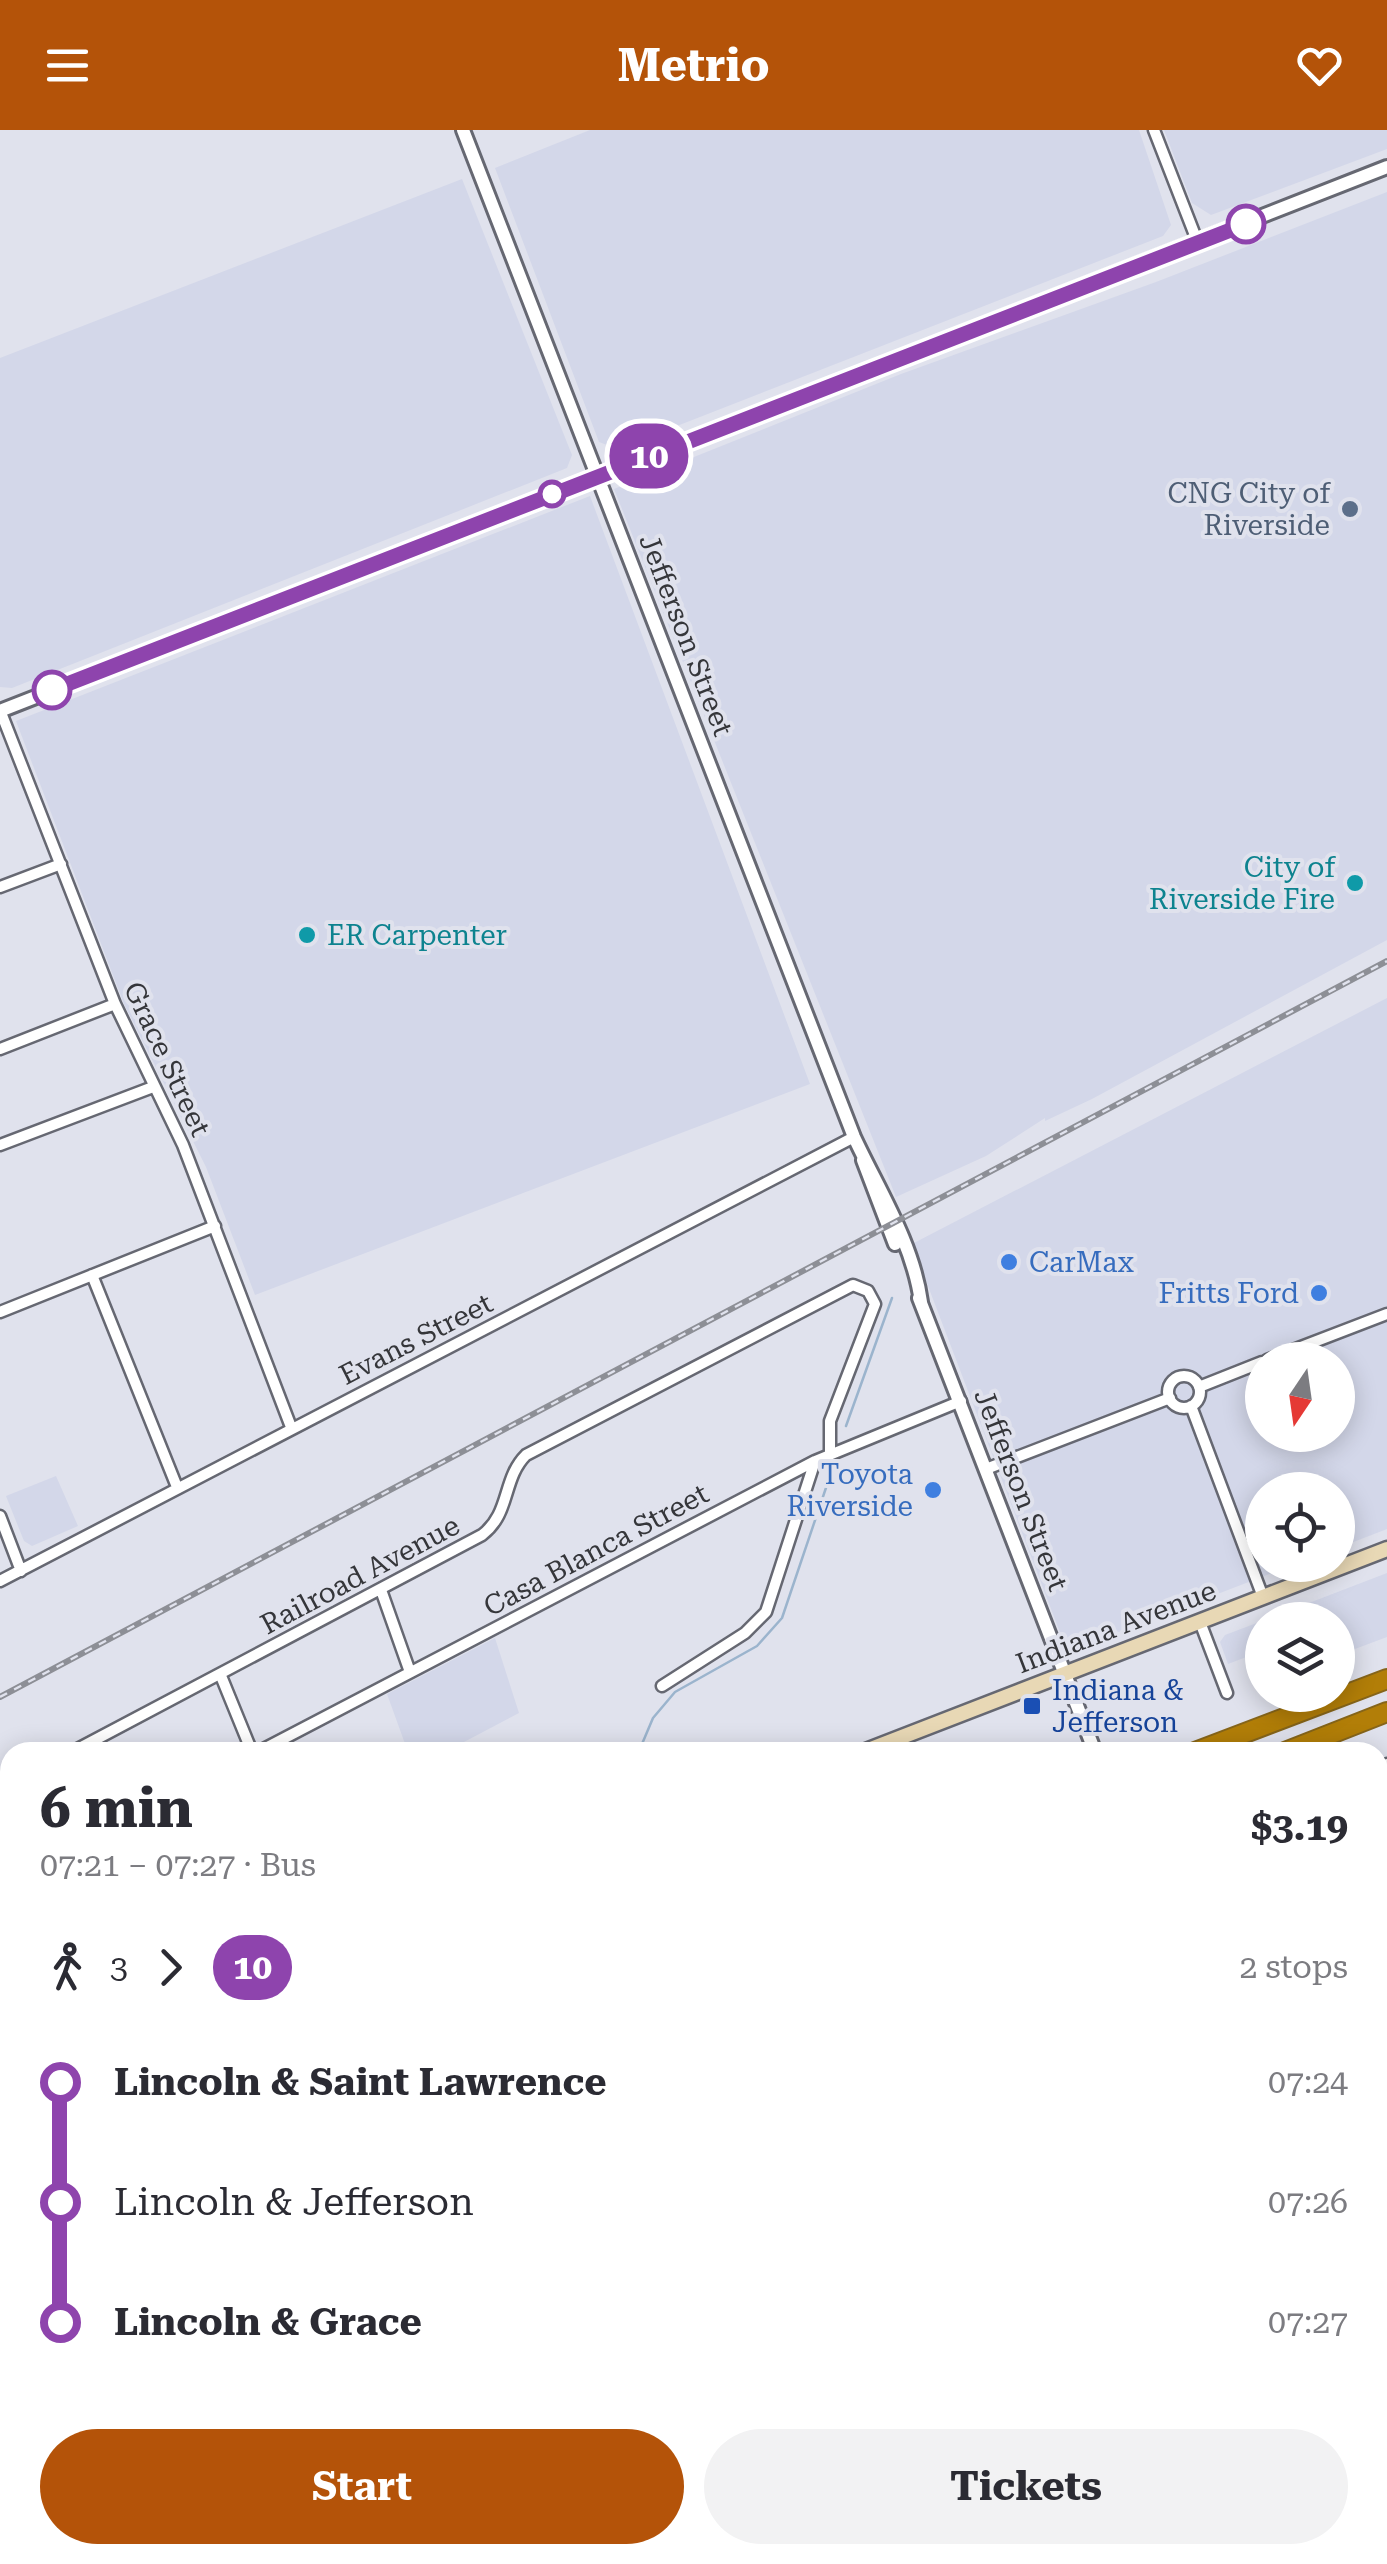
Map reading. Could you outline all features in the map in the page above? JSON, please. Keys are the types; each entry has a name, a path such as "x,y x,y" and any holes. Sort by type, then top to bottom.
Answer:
{"highway":[{"path":"1220,1742 1387,1679"},
{"path":"1310,1742 1387,1712"}],"main road":[{"name":"Indiana Avenue","path":"889,1742 1387,1549"}],"street":[{"name":"Jefferson Street","path":"464,130 854,1137 874,1171 896,1225 921,1302 1092,1742"},
{"path":"1154,130 1198,243"},
{"path":"0,710 1387,167"},
{"name":"Grace Street","path":"0,710 115,1004 183,1145 290,1427"},
{"path":"0,886 61,864"},
{"path":"0,1049 115,1004"},
{"path":"0,1145 153,1086"},
{"name":"Evans Street","path":"0,1582 290,1427 854,1137"},
{"path":"0,1312 214,1226"},
{"path":"92,1275 177,1486"},
{"name":"Railroad Avenue","path":"92,1742 381,1590 495,1525 511,1476 526,1456 853,1285 873,1296 876,1304 830,1421 830,1454"},
{"path":"1314,1342 1387,1314"},
{"path":"1199,1386 1245,1369"},
{"path":"1188,1377 1199,1386 1200,1396 1192,1406 1176,1406 1170,1398 1169,1388 1178,1378 1188,1377"},
{"path":"986,1469 1170,1398"},
{"name":"Casa Blanca Street","path":"274,1742 815,1461 960,1401"},
{"path":"1192,1406 1263,1598"},
{"path":"662,1686 745,1633 766,1612 815,1461"},
{"path":"0,1516 21,1570"},
{"path":"381,1590 410,1672"},
{"path":"1200,1622 1227,1693"},
{"path":"221,1676 251,1742"}],"shaded area":[{"path":"590,130 1139,130 1171,225 1163,236 618,449 599,442 495,168"},
{"path":"1164,130 1387,130 1387,149 1211,215 1192,203"},
{"path":"462,179 572,455 567,468 12,688 0,687 0,358"},
{"path":"1387,192 1387,940 1092,1099 1045,1118 986,1156 896,1197 614,489 901,374 1156,282"},
{"path":"590,496 810,1084 255,1295 206,1167 124,1004 16,721"},
{"path":"1387,998 1387,1529 1355,1541 1355,1472 1245,1472 1245,1582 1249,1582 1080,1647 1064,1643 912,1244"},
{"path":"56,1476 78,1526 32,1546 24,1541 6,1496"},
{"path":"1387,1573 1387,1637 1355,1649 1355,1602 1312,1602"},
{"path":"1245,1627 1245,1658 1228,1664 1220,1642 1225,1635"},
{"path":"495,1638 519,1713 464,1742 404,1742 387,1694"}],"waterway":[{"path":"846,1426 892,1298"},
{"path":"643,1742 653,1718 675,1692 757,1646 782,1618 831,1473"}],"railway":[{"path":"0,1697 1387,961"}],"bus line":[{"name":"10","path":"52,690 1246,224"}],"place":[{"name":"CNG City of Riverside","path":"1350,509"},
{"name":"City of Riverside Fire","path":"1355,883"},
{"name":"ER Carpenter","path":"307,935"},
{"name":"CarMax","path":"1009,1262"},
{"name":"Fritts Ford","path":"1319,1293"},
{"name":"Toyota Riverside","path":"933,1490"},
{"name":"Indiana & Jefferson","path":"1032,1706"}]}
